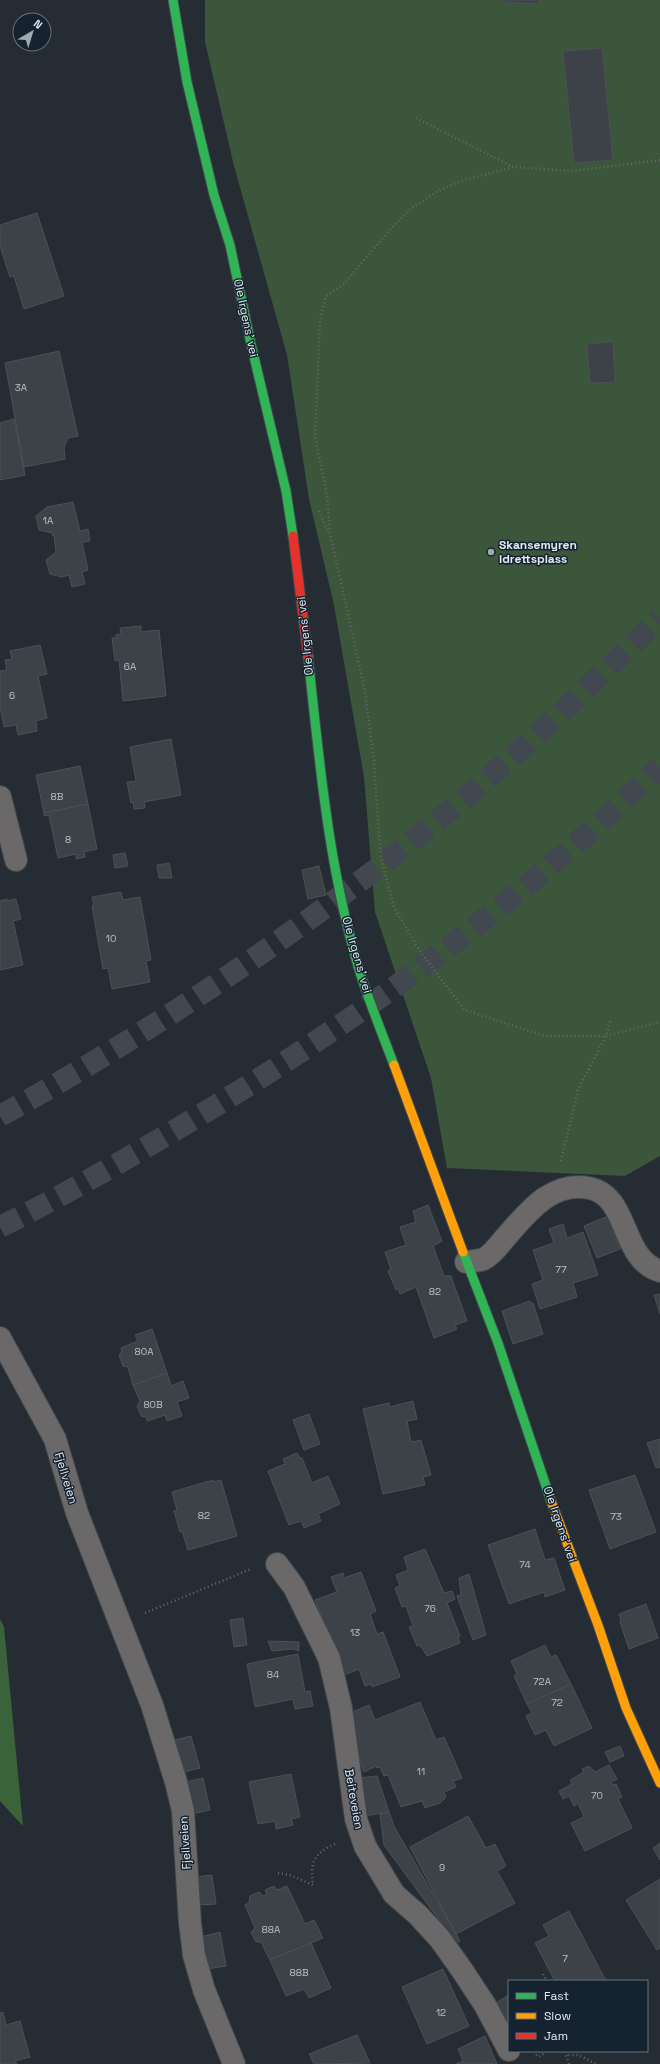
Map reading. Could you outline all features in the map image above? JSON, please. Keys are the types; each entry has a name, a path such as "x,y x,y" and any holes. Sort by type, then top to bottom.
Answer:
{"street":[{"name":"Ole Irgens' vei","path":"173,0 187,82 214,195 230,244 251,344 286,491 298,569 323,793 340,894 356,960 466,1262 498,1343 563,1536 626,1708 660,1783"},
{"path":"0,797 16,860"},
{"path":"466,1262 483,1260 488,1256 525,1214 554,1191 577,1186 597,1190 603,1193 616,1209 633,1248 643,1262 651,1268 660,1271"},
{"name":"Fjellveien","path":"0,1338 54,1439 77,1513 119,1625 152,1705 176,1782 183,1811 186,1836 190,1923 194,1955 204,1990 234,2064"},
{"name":"Beiteveien","path":"278,1564 294,1587 329,1658 341,1708 354,1805 360,1834 394,1894 427,1925 462,1970 485,2005 508,2048"},
{"name":"Beiteveien","path":"510,2052 517,2064"}],"path":[{"path":"416,118 513,167"},
{"path":"660,160 574,171 513,167 464,180 438,191 412,208 394,225 343,284 326,296 320,320 315,438 327,494 330,534 364,686 373,752 381,858 394,907 421,953 465,1010 545,1036 606,1036 660,1022"},
{"path":"554,1191 578,1090 606,1036 611,1019"},
{"path":"119,1625 268,1562 278,1564"},
{"path":"278,1873 290,1875 313,1885 313,1864 321,1850 360,1834"},
{"path":"543,1974 546,1980"},
{"path":"535,2052 538,2057 546,2052"},
{"path":"569,2064 566,2055 579,2055 596,2064"}],"green space":[{"name":"Skansemyren idrettsplass","path":"205,0 660,0 660,1156 625,1176 447,1168 431,1078 375,912 364,777 334,605 309,499 287,355 234,166 205,42"},
{"path":"0,1619 4,1627 23,1826 0,1801"}],"building":[{"path":"504,0 539,0 539,4 504,2"},
{"path":"602,48 613,160 574,163 563,51"},
{"path":"37,213 64,296 24,309 14,276 10,277 0,246 0,225"},
{"path":"613,342 615,382 590,383 587,344"},
{"path":"59,351 78,436 68,438 64,447 65,459 24,467 5,363"},
{"path":"14,419 25,475 0,480 0,423"},
{"path":"73,502 80,531 88,529 90,541 82,542 88,570 82,572 85,584 72,587 69,575 62,577 50,574 46,560 56,552 54,535 53,536 52,533 39,530 36,516 47,507"},
{"path":"141,626 141,632 159,630 166,696 123,701 119,660 115,661 112,638 116,638 116,635 121,634 120,628"},
{"path":"40,645 47,674 38,676 47,718 36,721 37,731 18,735 16,725 4,727 0,707 0,671 7,670 5,660 12,659 10,651"},
{"path":"171,739 181,795 144,802 145,808 134,809 133,802 131,803 127,782 136,781 130,747"},
{"path":"80,766 88,804 44,813 36,775"},
{"path":"88,804 97,849 84,852 85,857 76,859 76,854 58,858 49,815 44,816 44,813"},
{"path":"125,853 128,866 115,868 113,855"},
{"path":"169,863 172,878 159,878 157,865"},
{"path":"319,866 326,895 308,899 302,870"},
{"path":"121,892 123,900 140,897 151,960 146,961 150,982 112,989 108,968 103,969 92,906 94,905 92,897"},
{"path":"7,899 7,901 16,899 21,919 13,921 23,965 0,970 0,901"},
{"path":"428,1205 442,1241 433,1246 444,1276 451,1276 467,1321 455,1325 457,1329 434,1338 416,1287 400,1294 398,1289 396,1290 388,1271 391,1269 385,1252 406,1245 400,1227 416,1222 413,1211"},
{"path":"608,1216 620,1249 597,1258 584,1226"},
{"path":"563,1224 567,1238 583,1232 598,1275 573,1283 577,1297 540,1309 532,1284 543,1280 533,1250 554,1243 549,1229"},
{"path":"660,1294 660,1314 654,1295"},
{"path":"530,1301 531,1304 533,1303 543,1334 513,1344 502,1311"},
{"path":"152,1329 167,1373 133,1385 128,1367 123,1366 119,1355 122,1351 121,1348 138,1341 135,1335"},
{"path":"167,1373 171,1386 183,1381 189,1398 177,1402 182,1416 167,1421 165,1415 147,1421 146,1417 141,1416 137,1406 140,1401 133,1385"},
{"path":"413,1401 417,1419 407,1421 411,1442 421,1440 431,1475 423,1477 425,1485 383,1494 363,1409 389,1403 390,1407"},
{"path":"309,1414 320,1444 304,1450 293,1420"},
{"path":"660,1439 660,1467 656,1468 647,1443"},
{"path":"297,1453 300,1458 302,1458 312,1483 328,1476 340,1504 318,1514 321,1521 304,1528 301,1521 289,1525 268,1471 285,1464 283,1459"},
{"path":"635,1475 656,1532 610,1549 589,1490"},
{"path":"213,1480 213,1482 221,1480 237,1536 188,1550 182,1531 180,1532 174,1511 177,1510 172,1492"},
{"path":"535,1529 545,1560 554,1558 565,1590 545,1597 544,1592 509,1604 488,1545"},
{"path":"425,1549 444,1593 452,1591 455,1599 447,1603 460,1636 458,1637 460,1643 427,1656 420,1645 417,1646 409,1627 413,1626 406,1606 402,1607 395,1588 400,1586 396,1575 408,1570 404,1557"},
{"path":"361,1572 376,1611 370,1614 377,1634 383,1632 400,1677 372,1687 371,1684 365,1686 359,1669 344,1675 322,1625 325,1624 315,1600 337,1592 331,1577 343,1573 344,1578"},
{"path":"469,1574 486,1635 473,1640 457,1596 461,1595 459,1578"},
{"path":"646,1604 658,1638 629,1649 620,1622 619,1614"},
{"path":"243,1618 247,1645 234,1647 230,1620"},
{"path":"268,1641 299,1642 299,1651 293,1649 272,1651"},
{"path":"545,1645 551,1657 556,1655 571,1684 527,1704 514,1676 517,1674 511,1661"},
{"path":"298,1654 305,1692 310,1691 313,1706 295,1709 293,1699 255,1707 247,1664"},
{"path":"571,1684 592,1728 554,1746 546,1730 535,1735 526,1716 532,1713 527,1704"},
{"path":"420,1702 436,1740 444,1737 462,1778 453,1781 456,1787 444,1792 446,1797 440,1803 425,1808 422,1801 401,1807 388,1775 384,1776 380,1767 377,1768 376,1766 364,1772 354,1742 350,1713 369,1705 375,1720"},
{"path":"191,1736 200,1768 184,1772 175,1740"},
{"path":"620,1746 624,1756 610,1762 605,1752"},
{"path":"609,1765 617,1779 611,1782 613,1785 616,1784 622,1797 618,1799 632,1828 585,1851 571,1823 584,1817 578,1803 574,1806 569,1796 563,1799 559,1791 572,1784 570,1780 584,1772 582,1769 589,1766 595,1772"},
{"path":"291,1774 300,1817 291,1819 293,1825 276,1829 275,1821 258,1824 249,1782"},
{"path":"377,1776 389,1812 364,1816 359,1778"},
{"path":"203,1778 210,1810 192,1814 186,1782"},
{"path":"389,1812 394,1826 460,1941 456,1943 384,1845 380,1814"},
{"path":"468,1816 486,1848 495,1844 506,1866 497,1871 515,1903 456,1934 410,1847"},
{"path":"660,1843 660,1860 653,1848"},
{"path":"212,1875 216,1904 197,1905 195,1877"},
{"path":"660,1879 660,1948 657,1950 626,1900"},
{"path":"274,1886 277,1890 287,1886 305,1924 314,1920 323,1938 270,1960 261,1942 256,1942 251,1932 255,1928 245,1905 249,1903 250,1896 259,1892 263,1896 267,1895 265,1890"},
{"path":"569,1911 605,1980 554,1980 535,1943 549,1936 543,1925"},
{"path":"220,1932 226,1966 207,1969 201,1937"},
{"path":"311,1943 331,1988 309,1998 304,1989 286,1996 270,1960"},
{"path":"443,1969 469,2026 427,2044 402,1987"},
{"path":"508,1996 508,2028 494,2004"},
{"path":"3,2012 6,2025 20,2021 30,2057 15,2061 17,2064 0,2064 0,2013"},
{"path":"357,2035 370,2063 314,2064 309,2054"},
{"path":"485,2036 497,2064 456,2064 463,2061 458,2049"}],"tunnel":[{"path":"0,1116 57,1084 168,1016 276,943 329,905 432,825 491,776 577,698 660,617"},
{"path":"0,1227 101,1173 227,1099 293,1057 357,1013 421,968 483,920 603,820 660,767"}],"traffic: fast":[{"path":"173,0 187,82 214,195 230,245 251,344 286,491 293,536"},
{"path":"308,656 316,733 331,847 338,885 346,922 360,972 394,1065"},
{"path":"463,1252 498,1343 551,1501"}],"traffic: slow":[{"path":"394,1065 463,1252"},
{"path":"551,1501 598,1625 626,1708 660,1783"}],"traffic: jam":[{"path":"293,536 308,656"}],"place":[{"name":"Skansemyren idrettsplass","path":"491,552"}]}
